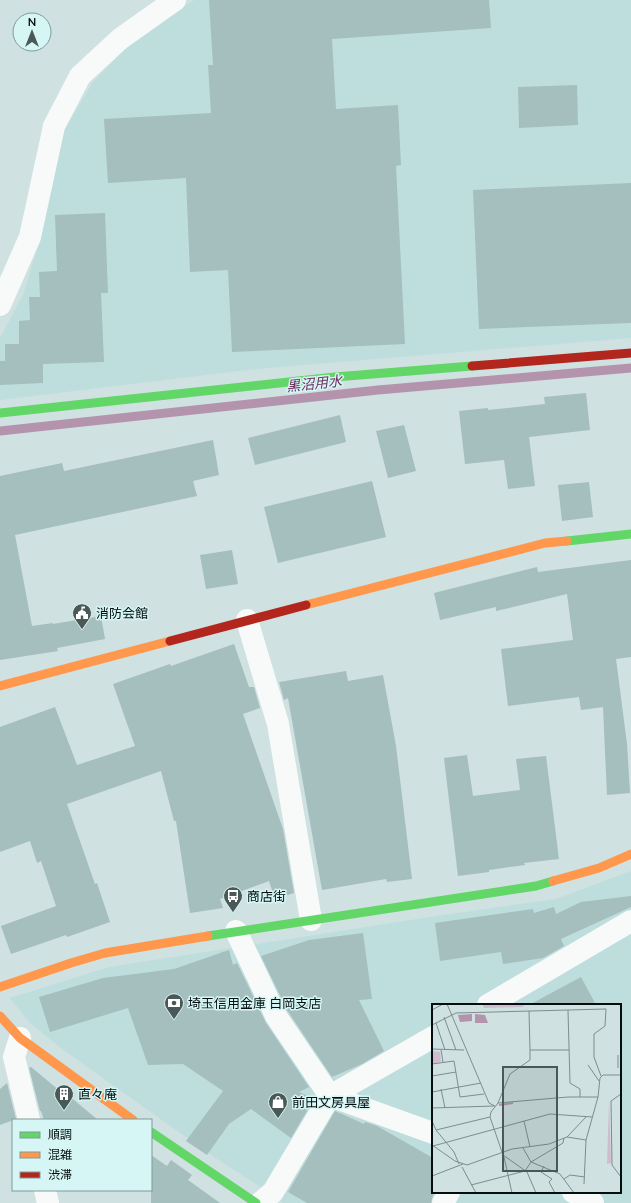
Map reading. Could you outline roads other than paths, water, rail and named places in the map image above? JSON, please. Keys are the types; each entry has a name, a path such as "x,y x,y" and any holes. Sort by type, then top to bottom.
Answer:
{"street":[{"path":"0,305 30,237 54,126 80,76 120,39 175,0"},
{"path":"0,413 335,377 631,353"},
{"path":"0,686 545,543 631,534"},
{"path":"247,620 278,724 311,920"},
{"path":"0,987 105,953 236,931 536,886 599,868 631,854"},
{"path":"490,1004 631,921"},
{"path":"236,931 276,1016 330,1096 432,1133"},
{"path":"0,1016 20,1038 132,1119"},
{"path":"20,1038 14,1057 29,1119"},
{"path":"260,1203 273,1192 330,1096 432,1038"},
{"path":"152,1133 256,1203"},
{"path":"45,1191 48,1203"},
{"path":"443,1203 448,1193"},
{"path":"574,1193 594,1203"}],"waterway":[{"name":"黒沼用水","path":"0,431 378,390 631,368"}],"place":[{"name":"消防会館","path":"82,630"},
{"name":"商店街","path":"233,913"},
{"name":"埼玉信用金庫 白岡支店","path":"174,1020"},
{"name":"直々庵","path":"64,1111"},
{"name":"前田文房具屋","path":"278,1119"}]}
